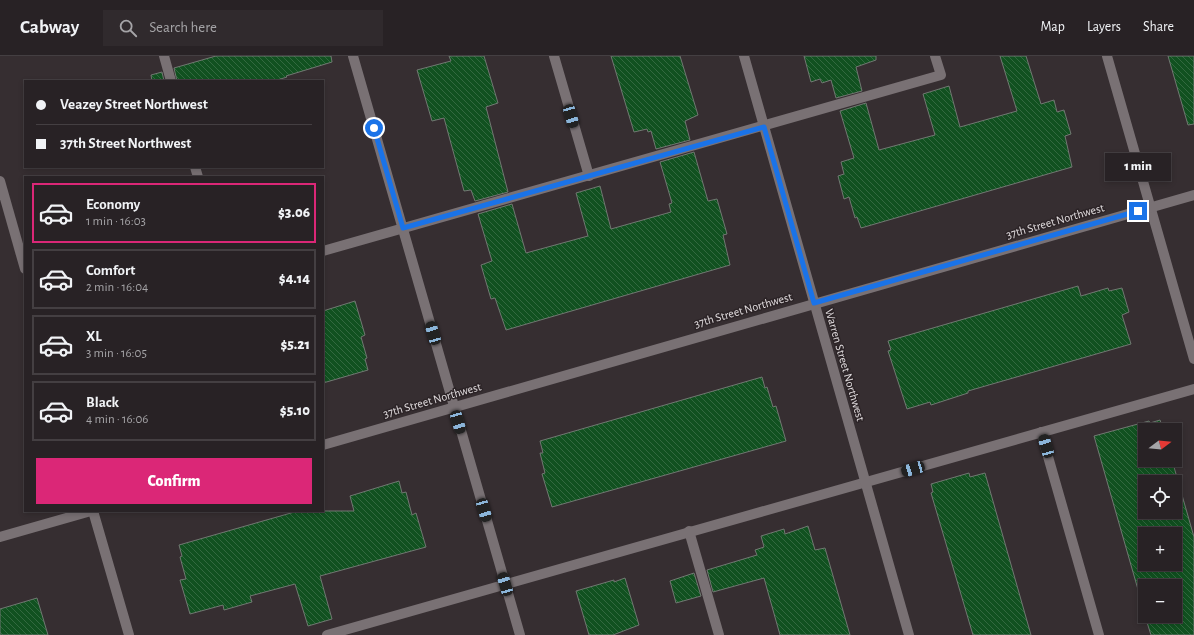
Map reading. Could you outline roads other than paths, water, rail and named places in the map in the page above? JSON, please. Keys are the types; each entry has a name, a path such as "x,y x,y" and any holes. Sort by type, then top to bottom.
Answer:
{"street":[{"path":"164,56 171,80"},
{"path":"353,56 520,635"},
{"path":"554,56 589,176"},
{"name":"Warren Street Northwest","path":"744,56 909,635"},
{"path":"324,251 941,76 935,56"},
{"path":"1107,56 1194,359"},
{"path":"0,181 24,265"},
{"name":"37th Street Northwest","path":"324,445 1194,195"},
{"path":"327,635 689,531 1194,389"},
{"path":"1041,432 1099,635"},
{"path":"0,537 88,512"},
{"path":"92,512 129,635"},
{"path":"689,531 720,635"}]}
